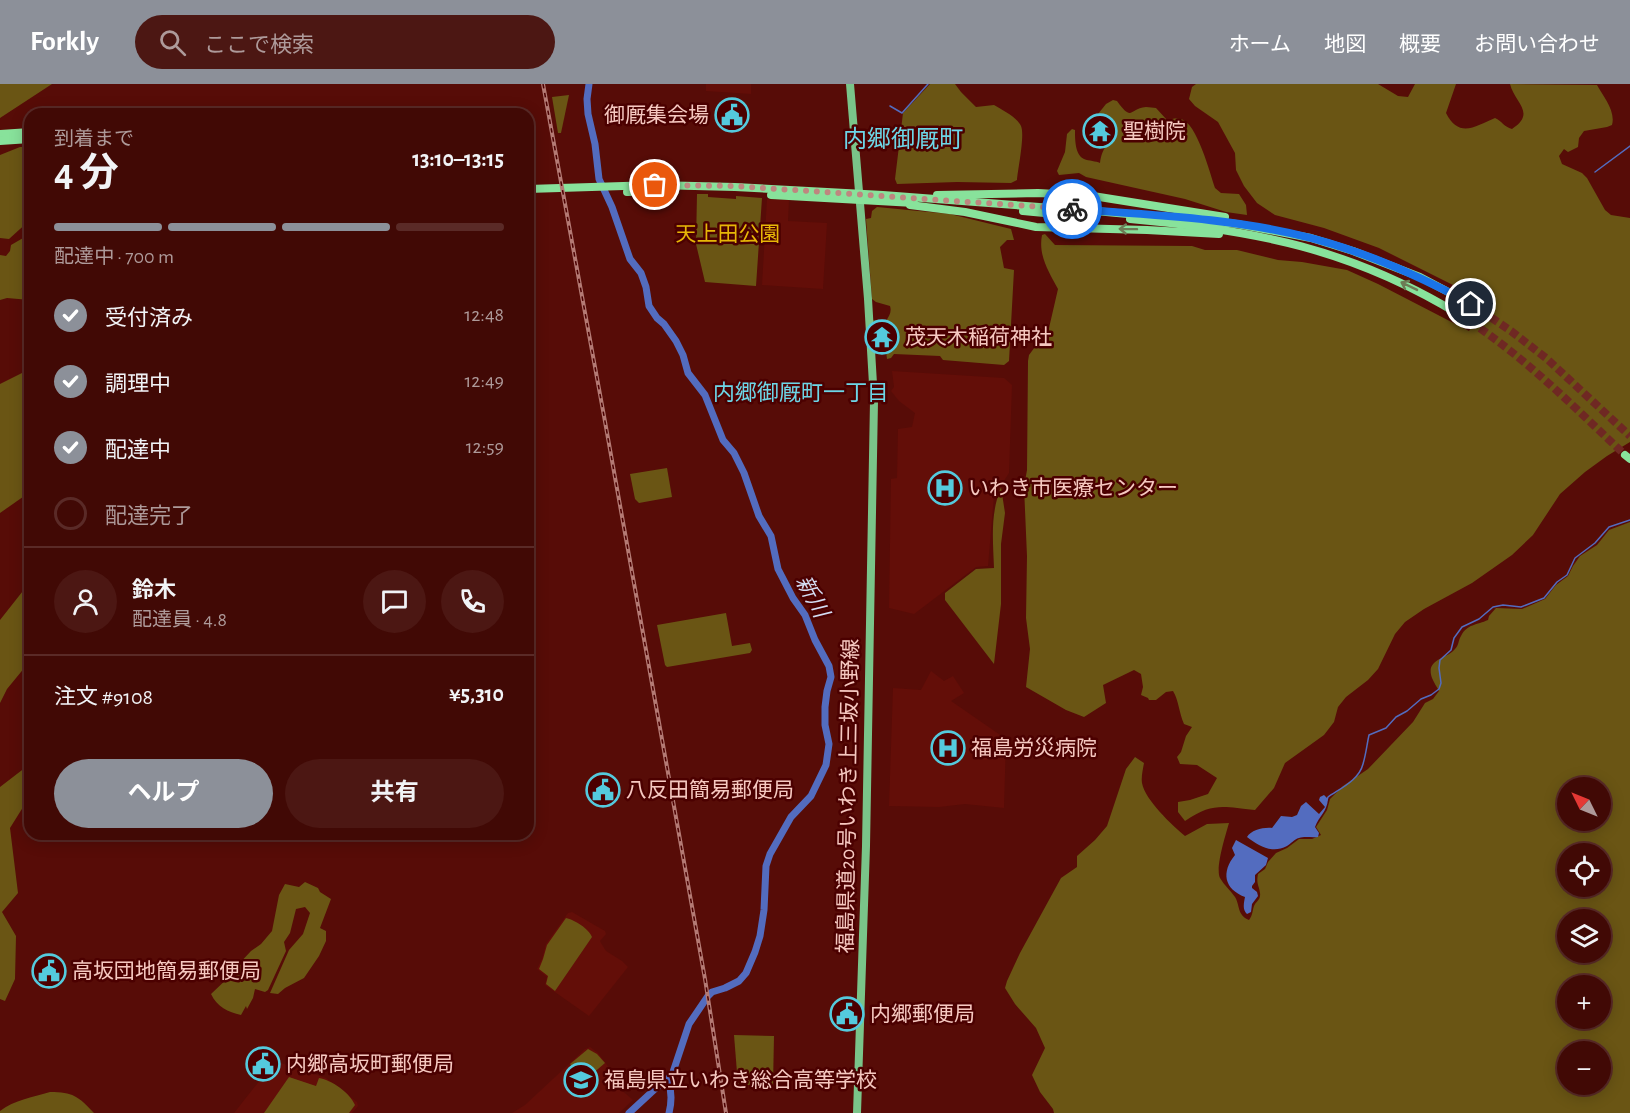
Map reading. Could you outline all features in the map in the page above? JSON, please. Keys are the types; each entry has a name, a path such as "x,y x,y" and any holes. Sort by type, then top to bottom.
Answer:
{"highway":[{"path":"0,134 24,132"},
{"path":"0,141 24,139"},
{"path":"534,193 686,185 735,186 1016,208 1167,217 1237,224 1311,238 1369,256"},
{"path":"534,190 542,191"},
{"path":"880,198 1038,193 1093,196 1145,204 1284,229 1325,240 1420,277 1471,304"},
{"path":"880,198 965,212 1035,227 1196,232 1311,248"},
{"path":"1036,209 1198,226 1264,237 1311,248 1352,261 1402,283 1460,315"}],"main road":[{"name":"福島県道20号いわき上三坂小野線","path":"850,84 874,401 866,846 857,1113"}],"shaded area":[{"path":"706,84 751,84 751,94 706,91"},
{"path":"767,199 789,200 788,221 827,223 823,289 762,285"},
{"name":"いわき市医療センター","path":"892,371 1004,378 1012,385 1009,473 994,496 988,566 976,567 914,614 889,608 891,479 897,478 898,429 912,427 915,413 899,401 891,391 894,387"},
{"name":"福島労災病院","path":"931,671 944,681 953,676 964,693 951,701 1006,739 1004,808 965,804 939,807 889,806 893,688 921,690"},
{"path":"572,912 605,931 606,934 600,941 606,951 628,967 589,1016 545,985 547,977 537,969 546,944 568,913"},
{"name":"福島県立いわき総合高等学校","path":"590,1047 607,1065 612,1082 633,1100 619,1113 512,1113 525,1105 585,1049"},
{"path":"275,1061 326,1078 357,1102 358,1106 352,1113 234,1113"}],"green space":[{"path":"0,84 52,84 0,118"},
{"path":"930,84 955,84 976,107 994,105 1016,120 1022,130 1017,180 1011,183 897,184 895,179 903,113"},
{"path":"1196,84 1378,84 1398,96 1408,97 1415,84 1456,84 1446,113 1456,126 1475,127 1495,118 1512,129 1523,118 1523,112 1510,84 1597,85 1611,109 1612,125 1584,131 1579,138 1578,147 1568,152 1564,149 1559,156 1562,164 1582,173 1587,178 1605,210 1611,215 1630,218 1630,442 1585,472 1560,494 1533,535 1512,555 1472,583 1405,622 1395,634 1378,669 1346,697 1338,707 1334,722 1324,735 1285,763 1274,788 1255,810 1211,808 1185,821 1178,812 1178,802 1208,794 1217,778 1197,765 1180,764 1177,757 1192,727 1184,724 1173,691 1166,692 1156,700 1149,700 1141,695 1143,687 1141,674 1134,670 1103,685 1106,703 1084,717 1066,710 1026,687 1030,649 1026,618 1027,556 1024,487 1027,470 1028,361 1029,355 1049,328 1058,289 1043,257 1042,235 1045,234 1055,245 1192,246 1205,250 1237,250 1278,260 1347,270 1469,331 1487,302 1379,248 1324,228 1275,215 1257,203 1244,186 1236,170 1235,153 1218,122 1189,99 1192,87"},
{"path":"569,95 561,133 558,133 552,97"},
{"path":"1113,100 1129,113 1146,107 1156,108 1167,120 1178,118 1187,122 1202,149 1215,188 1221,193 1239,194 1246,205 1247,215 1226,212 1185,199 1086,177 1079,173 1059,175 1057,171 1065,152 1067,134 1072,129 1075,130 1076,146 1081,157 1100,163 1111,135 1111,126 1105,121 1089,128 1085,125"},
{"path":"24,147 24,225 9,239 0,238 0,155"},
{"name":"天上田公園","path":"697,194 736,199 736,196 762,198 756,286 705,282 696,244"},
{"path":"877,207 950,214 1011,229 1014,240 1007,240 1000,247 1004,268 1014,270 1009,361 1004,365 943,360 940,356 894,354 887,359 886,351 875,351 873,320 886,321 891,310 890,306 872,299 866,219 871,218 872,211"},
{"path":"24,237 24,299 7,298 0,300 0,255 6,256 11,245"},
{"path":"24,372 24,496 0,513 0,384"},
{"path":"667,468 672,497 639,503 635,499 630,474"},
{"path":"1001,487 1005,513 1001,544 1001,604 994,664 945,600 945,593 976,569 994,568 994,517"},
{"path":"1630,522 1630,1113 1054,1113 1032,1075 1045,1048 1036,1028 1015,1004 1005,988 1020,953 1061,878 1077,867 1077,856 1107,826 1126,769 1135,757 1144,763 1142,783 1148,797 1185,836 1207,824 1229,823 1219,867 1220,878 1235,897 1241,913 1249,920 1260,897 1258,874 1265,869 1276,853 1299,839 1312,839 1321,835 1316,827 1327,810 1330,799 1343,786 1368,769 1413,722 1425,703 1433,699 1439,691 1432,678 1434,663 1455,649 1466,629 1488,620 1496,608 1522,609 1545,599 1556,585 1568,576 1580,556 1597,545 1609,530"},
{"path":"24,590 24,668 7,689 0,703 0,620"},
{"path":"726,613 732,646 750,643 752,650 750,653 667,667 665,665 657,625"},
{"path":"24,769 24,806 10,828 18,893 2,912 16,936 15,979 5,1001 0,999 0,787"},
{"path":"305,882 318,888 331,899 320,928 326,931 326,941 319,956 304,978 278,994 270,993 289,950 303,934 310,913 305,907 296,909 290,933 284,942 286,951 268,990 265,992 255,989 253,998 241,1015 223,1008 211,994 272,931 279,895 285,884 299,887"},
{"path":"566,918 581,925 592,937 555,991 546,984 548,976 539,969 547,945"},
{"path":"734,1035 774,1036 773,1085 738,1085"},
{"path":"588,1049 597,1054 605,1063 584,1081 570,1064"},
{"path":"289,1077 316,1086 319,1078 329,1081 345,1092 355,1105 349,1113 264,1113"},
{"path":"50,1092 75,1096 94,1113 0,1113 11,1104"}],"water":[{"path":"1324,795 1328,799 1326,807 1315,827 1319,833 1318,837 1299,838 1287,846 1271,849 1247,837 1251,832 1272,828 1281,816 1297,815 1301,806 1306,802 1319,814 1325,807 1319,800"},
{"path":"1236,840 1268,858 1266,865 1255,875 1252,888 1258,896 1252,904 1251,912 1247,914 1244,908 1245,897 1229,885 1226,874 1235,855 1232,848"}],"waterway":[{"name":"新川","path":"589,84 588,114 595,144 599,179 612,207 630,259 641,273 649,306 676,341 688,373 705,395 723,440 734,453 744,473 759,516 771,536 778,569 805,615 829,666 831,677 825,707 825,725 829,744 826,765 811,796 791,817 770,854 766,866 760,936 746,973 739,981 712,992 708,996 689,1024 672,1075 629,1113"},
{"path":"890,106 902,113 928,84"},
{"path":"1595,172 1630,146"},
{"path":"1327,800 1358,775 1363,764 1369,735 1386,728 1396,717 1439,689 1440,660 1451,650 1454,638 1462,627 1479,619 1493,607 1503,605 1521,607 1544,598 1557,582 1567,575 1575,558 1595,543 1609,527 1630,520"},
{"name":"新川","path":"668,1080 671,1096 669,1113"}],"tunnel":[{"path":"1471,304 1546,358 1630,436"},
{"path":"1460,315 1525,363 1625,455"}],"railway":[{"path":"543,84 705,979 726,1113"}],"way so far":[{"path":"655,185 735,186 1072,209"}],"place":[{"name":"御厩集会場","path":"732,115"},
{"name":"聖樹院","path":"1100,131"},
{"name":"茂天木稲荷神社","path":"882,337"},
{"name":"いわき市医療センター","path":"945,488"},
{"name":"福島労災病院","path":"948,748"},
{"name":"八反田簡易郵便局","path":"603,790"},
{"name":"高坂団地簡易郵便局","path":"49,971"},
{"name":"内郷郵便局","path":"847,1014"},
{"name":"内郷高坂町郵便局","path":"263,1064"},
{"name":"福島県立いわき総合高等学校","path":"581,1080"}],"district":[{"name":"内郷御厩町","path":"903,139"},
{"name":"内郷御厩町一丁目","path":"801,392"}],"route":[{"path":"1072,209 1198,219 1264,228 1311,238 1353,250 1398,267 1471,304"}]}
